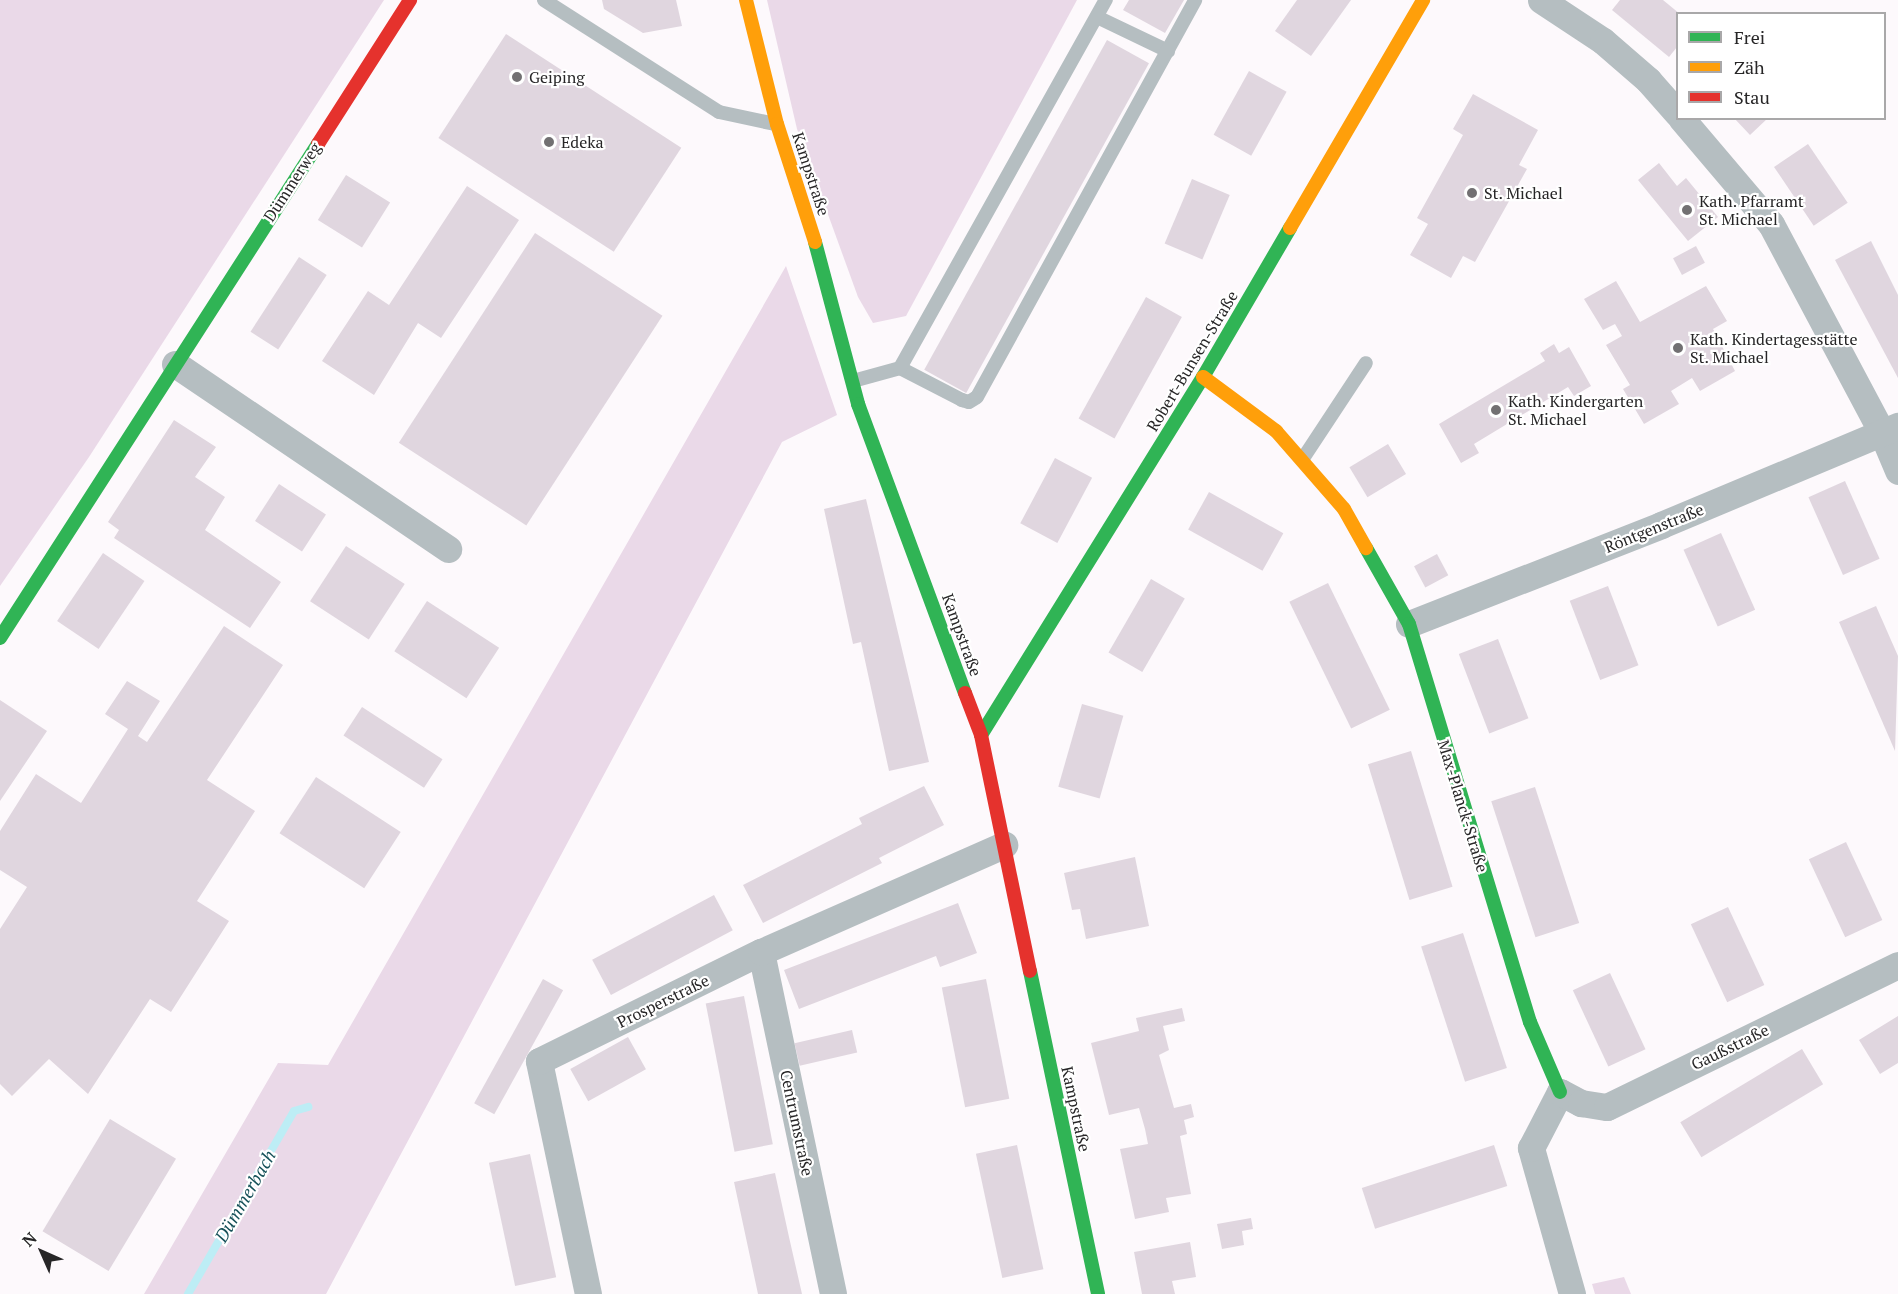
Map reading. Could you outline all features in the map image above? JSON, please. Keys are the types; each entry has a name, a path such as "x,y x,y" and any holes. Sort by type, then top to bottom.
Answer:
{"street":[{"name":"Dümmerweg","path":"0,638 410,0"},
{"name":"Kampstraße","path":"746,0 777,124 825,272 853,381 981,735 1098,1294"},
{"name":"Robert-Bunsen-Straße","path":"981,735 1203,377 1423,0"},
{"path":"1541,0 1603,41 1648,80 1676,113"},
{"path":"1683,120 1771,224 1890,430 1898,471"},
{"path":"176,364 448,549"},
{"name":"Max-Planck-Straße","path":"1203,377 1276,431 1344,509 1409,624 1530,1022 1560,1092"},
{"name":"Röntgenstraße","path":"1409,624 1890,430"},
{"name":"Prosperstraße","path":"588,1294 540,1061 761,952 1004,845"},
{"name":"Centrumstraße","path":"761,952 833,1294"},
{"name":"Gaußstraße","path":"1560,1092 1581,1103 1607,1107 1898,965"},
{"path":"1560,1092 1532,1148 1572,1294"}],"lane":[{"path":"544,0 718,112 777,124"},
{"path":"900,368 1106,0"},
{"path":"853,381 900,368 962,400 969,402 977,397 1196,0"},
{"path":"1097,17 1168,51"},
{"path":"1302,460 1366,363"}],"shaded area":[{"path":"0,0 384,0 89,457 0,586"},
{"path":"767,0 1077,0 906,316 873,323 858,297 797,129"},
{"path":"786,266 837,415 782,442 326,1294 144,1294 278,1063 328,1065"},
{"path":"1624,1277 1631,1294 1595,1294 1592,1284"}],"building":[{"path":"602,0 676,0 682,26 643,33 604,9"},
{"path":"1129,0 1184,0 1165,33 1123,10"},
{"path":"1297,0 1351,0 1311,56 1275,31"},
{"path":"1620,0 1663,0 1678,12 1676,48 1669,57 1612,10"},
{"path":"506,34 681,148 614,252 438,138"},
{"path":"1107,40 1149,63 966,393 924,370"},
{"path":"1249,71 1287,92 1251,156 1214,135"},
{"name":"St. Michael","path":"1473,94 1538,130 1519,165 1527,169 1475,262 1463,256 1451,278 1410,255 1428,224 1417,218 1463,135 1453,129"},
{"path":"1736,120 1766,120 1750,135"},
{"path":"1808,144 1848,203 1814,226 1774,167"},
{"name":"Kath. Pfarramt St. Michael","path":"1659,163 1677,186 1686,178 1718,217 1688,241 1638,180"},
{"path":"346,175 390,203 362,248 318,220"},
{"path":"1192,179 1230,195 1202,259 1165,243"},
{"path":"467,186 519,220 441,338 418,323 374,395 322,361 368,291 389,305"},
{"path":"535,233 662,316 526,525 399,443"},
{"path":"1871,241 1898,295 1898,378 1835,260"},
{"path":"1696,246 1705,263 1682,275 1673,258"},
{"path":"299,257 327,275 278,350 251,332"},
{"path":"1616,281 1640,322 1706,286 1727,321 1713,329 1735,371 1700,391 1692,378 1671,391 1679,404 1644,424 1623,389 1630,385 1606,345 1622,336 1615,324 1603,330 1584,299"},
{"path":"1146,297 1182,317 1114,438 1079,419"},
{"name":"Kath. Kindergarten St. Michael","path":"1554,344 1559,353 1569,347 1591,386 1574,396 1568,387 1474,444 1479,453 1461,463 1439,424 1545,361 1540,353"},
{"path":"174,420 216,447 195,477 225,497 205,530 281,582 250,628 114,538 119,530 108,522"},
{"path":"1388,444 1406,474 1367,497 1349,467"},
{"path":"1055,458 1092,478 1057,543 1020,523"},
{"path":"1845,481 1880,559 1843,575 1808,497"},
{"path":"279,484 326,514 302,551 255,521"},
{"path":"1209,492 1283,533 1262,571 1188,530"},
{"path":"866,499 929,762 889,771 861,642 853,644 824,509"},
{"path":"1721,533 1755,610 1718,626 1684,550"},
{"path":"346,546 405,584 369,639 310,601"},
{"path":"103,553 144,581 99,649 57,621"},
{"path":"1437,554 1448,575 1425,587 1414,566"},
{"path":"1151,579 1185,598 1142,672 1108,653"},
{"path":"1328,583 1390,710 1351,729 1289,602"},
{"path":"1608,586 1638,665 1600,680 1570,601"},
{"path":"427,601 499,648 466,698 394,651"},
{"path":"1876,606 1898,656 1895,751 1839,622"},
{"path":"224,626 283,665 207,780 255,811 197,901 229,921 171,1012 150,999 88,1094 49,1059 12,1096 0,1084 0,929 27,887 0,870 0,831 36,774 81,803 128,729 105,714 127,681 160,701 138,736 147,742"},
{"path":"1498,639 1528,718 1489,733 1459,654"},
{"path":"0,700 47,731 0,801"},
{"path":"1082,704 1123,716 1100,799 1058,787"},
{"path":"362,707 443,759 424,788 343,736"},
{"path":"1411,751 1453,887 1409,900 1368,764"},
{"path":"316,777 401,832 364,888 280,833"},
{"path":"924,786 944,825 879,858 882,863 763,923 743,885 862,824 859,818"},
{"path":"1535,787 1579,923 1535,937 1491,801"},
{"path":"1846,842 1882,920 1845,937 1809,859"},
{"path":"1135,857 1149,926 1086,939 1080,909 1072,910 1064,873"},
{"path":"714,895 733,930 611,995 592,960"},
{"path":"958,903 977,953 940,967 936,956 799,1009 784,970"},
{"path":"1728,907 1764,985 1727,1002 1691,924"},
{"path":"1463,933 1507,1068 1465,1082 1421,947"},
{"path":"1610,973 1645,1049 1608,1066 1573,990"},
{"path":"543,979 563,990 494,1114 474,1103"},
{"path":"986,979 1009,1099 965,1107 942,988"},
{"path":"744,996 773,1144 735,1152 706,1003"},
{"path":"1182,1008 1185,1021 1163,1026 1169,1050 1159,1055 1174,1108 1191,1104 1194,1117 1184,1120 1187,1134 1180,1136 1191,1194 1166,1198 1169,1212 1135,1219 1120,1149 1148,1144 1145,1129 1139,1108 1109,1115 1091,1043 1139,1031 1136,1018"},
{"path":"1898,1016 1898,1063 1880,1074 1859,1040"},
{"path":"852,1030 857,1052 800,1066 795,1043"},
{"path":"628,1037 646,1069 588,1101 570,1069"},
{"path":"1802,1049 1823,1084 1701,1157 1680,1122"},
{"path":"110,1119 176,1159 109,1271 43,1231"},
{"path":"1017,1145 1043,1269 1002,1278 976,1154"},
{"path":"1494,1145 1507,1186 1375,1229 1362,1188"},
{"path":"530,1154 556,1277 515,1286 489,1163"},
{"path":"775,1173 802,1294 758,1294 734,1182"},
{"path":"1251,1218 1253,1229 1242,1231 1244,1245 1222,1249 1217,1224"},
{"path":"1190,1242 1196,1277 1172,1281 1175,1294 1142,1294 1134,1252"}],"waterway":[{"name":"Dümmerbach","path":"188,1294 294,1111 308,1107"}],"traffic: fast":[{"path":"0,638 318,144"},
{"path":"981,735 1203,377 1290,228"},
{"path":"815,242 858,404 965,693"},
{"path":"1366,548 1409,624 1530,1022 1560,1092"},
{"path":"1030,971 1098,1294"}],"traffic: slow":[{"path":"746,0 777,124 815,242"},
{"path":"1290,228 1423,0"},
{"path":"1203,377 1276,431 1344,509 1366,548"}],"traffic: jam":[{"path":"318,144 410,0"},
{"path":"965,693 981,735 1030,971"}],"place":[{"name":"Geiping","path":"517,77"},
{"name":"Edeka","path":"549,142"},
{"name":"St. Michael","path":"1472,193"},
{"name":"Kath. Pfarramt St. Michael","path":"1687,210"},
{"name":"Kath. Kindertagesstätte St. Michael","path":"1678,348"},
{"name":"Kath. Kindergarten St. Michael","path":"1496,410"}]}
